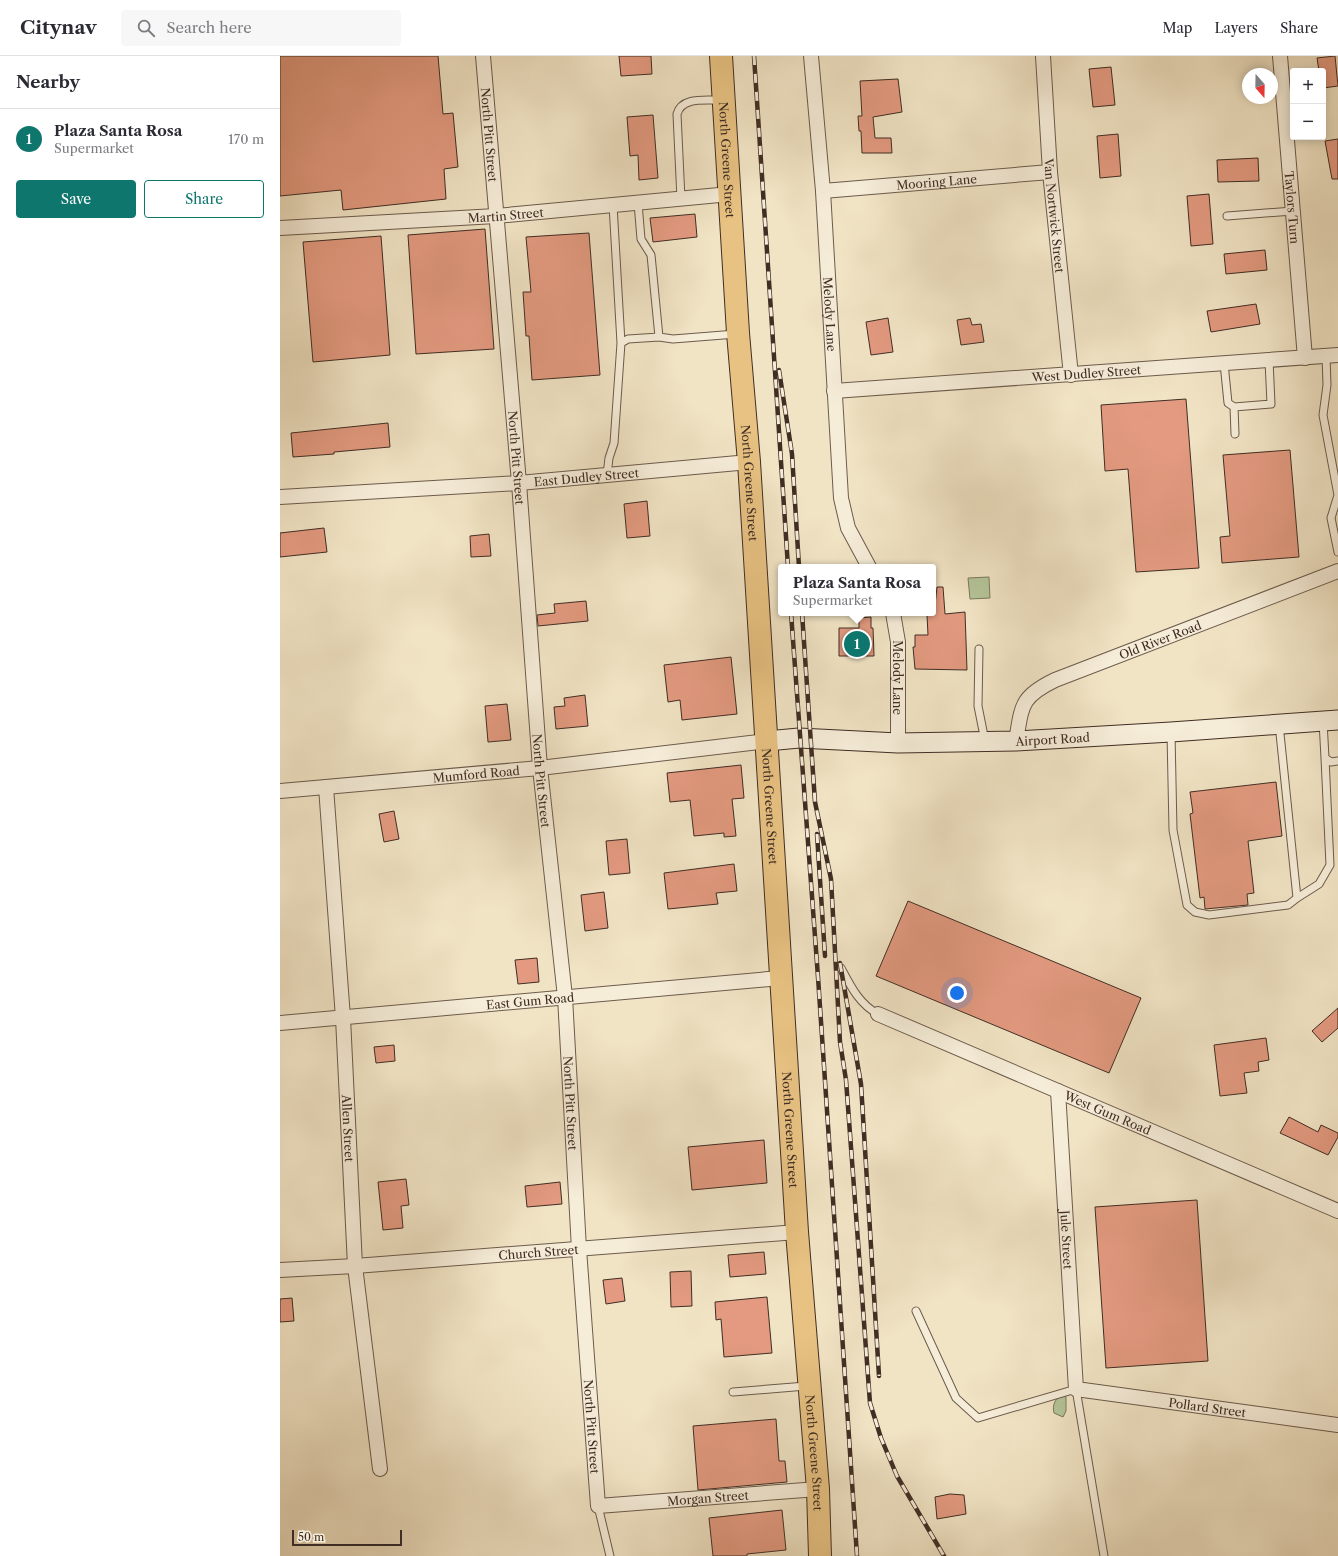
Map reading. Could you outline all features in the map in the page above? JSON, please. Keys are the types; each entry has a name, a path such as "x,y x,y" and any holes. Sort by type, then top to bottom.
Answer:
{"main road":[{"name":"North Greene Street","path":"721,56 738,334 749,462 797,1232 818,1489 820,1556"}],"street":[{"name":"North Pitt Street","path":"483,56 519,483 540,768 564,997 579,1249 598,1506"},
{"name":"Melody Lane","path":"811,56 823,191 834,391 844,514 855,543 867,564"},
{"name":"Van Nortwick Street","path":"1044,56 1050,172 1070,375"},
{"name":"Taylors Turn","path":"1280,56 1305,358"},
{"name":"Mooring Lane","path":"823,191 1050,172"},
{"name":"Martin Street","path":"280,228 496,216 730,194"},
{"name":"West Dudley Street","path":"834,391 1332,356"},
{"name":"East Dudley Street","path":"280,497 519,483 749,462"},
{"name":"Old River Road","path":"1016,741 1024,702 1033,691 1055,680 1338,571"},
{"name":"Melody Lane","path":"894,616 898,642 898,743"},
{"name":"Airport Road","path":"767,741 799,738 898,743 1016,741 1330,721"},
{"name":"Mumford Road","path":"280,791 540,768 767,741"},
{"name":"Allen Street","path":"326,787 343,1018 355,1266 380,1469"},
{"name":"East Gum Road","path":"280,1023 780,978"},
{"name":"West Gum Road","path":"878,1014 1338,1212"},
{"name":"Jule Street","path":"1058,1091 1076,1389"},
{"name":"Church Street","path":"280,1270 355,1266 797,1232"},
{"name":"Pollard Street","path":"1076,1389 1338,1425"},
{"name":"Morgan Street","path":"598,1506 818,1489"}],"lane":[{"path":"681,199 677,114 679,107 683,103 690,101 724,100"},
{"path":"638,203 641,239 651,255 659,337"},
{"path":"607,475 609,458 614,443 620,343 613,205"},
{"path":"1227,216 1293,211"},
{"path":"620,343 628,339 659,337 673,339 738,334"},
{"path":"1332,356 1323,415 1338,495 1330,518 1338,552"},
{"path":"1224,363 1228,403 1234,407 1271,404 1269,360"},
{"path":"1234,407 1235,434"},
{"path":"979,649 978,706 985,741"},
{"path":"1171,732 1173,830 1186,905 1195,912 1209,915 1288,905 1320,884 1330,865 1326,758 1330,721"},
{"path":"1280,724 1298,898"},
{"path":"1326,758 1331,762 1338,761"},
{"path":"841,968 854,991 867,1006 878,1014"},
{"path":"916,1311 956,1398 978,1418 1076,1389 1104,1556"},
{"path":"733,1392 809,1386"},
{"path":"598,1506 610,1556"}],"green space":[{"path":"989,577 990,598 970,599 968,578"},
{"path":"1063,1395 1066,1397 1066,1411 1063,1417 1054,1413 1053,1407 1056,1400"}],"building":[{"path":"280,56 438,56 443,114 453,113 458,167 444,169 446,199 343,210 341,190 280,196"},
{"path":"619,56 651,56 652,74 621,76"},
{"path":"1335,56 1338,86 1326,88 1326,68 1319,68 1317,58"},
{"path":"1111,67 1115,105 1093,107 1089,69"},
{"path":"898,79 902,112 873,117 875,138 891,138 892,153 862,153 861,131 859,131 858,116 862,116 860,81"},
{"path":"653,115 658,178 639,180 638,155 630,156 627,117"},
{"path":"1118,134 1121,176 1100,178 1097,136"},
{"path":"1338,139 1338,179 1332,179 1325,141"},
{"path":"1258,158 1259,181 1218,182 1217,160"},
{"path":"1209,194 1213,244 1191,246 1187,196"},
{"path":"695,214 697,237 653,242 650,218"},
{"path":"485,229 494,349 416,354 408,235"},
{"path":"589,233 600,375 532,380 529,336 526,336 523,292 531,292 526,237"},
{"path":"381,236 390,355 313,362 303,242"},
{"path":"1265,250 1267,270 1226,274 1224,254"},
{"path":"1256,304 1260,324 1211,332 1207,311"},
{"path":"888,318 893,352 871,355 866,322"},
{"path":"970,318 972,325 981,324 984,342 961,345 957,320"},
{"path":"1186,399 1199,568 1136,572 1128,469 1105,471 1101,405"},
{"path":"388,423 390,447 334,452 334,454 293,457 291,433"},
{"path":"1290,450 1299,557 1222,563 1220,537 1230,536 1223,455"},
{"path":"647,501 650,536 627,538 624,504"},
{"path":"324,528 327,552 280,557 280,533"},
{"path":"489,534 491,556 471,557 470,536"},
{"path":"937,587 943,587 945,614 965,612 967,670 915,669 913,647 915,647 915,635 928,635 927,616 936,616"},
{"path":"586,601 588,621 538,626 537,615 555,613 554,604"},
{"path":"871,617 874,656 839,656 839,628 859,628 859,618"},
{"path":"731,657 737,714 682,720 680,700 668,702 664,665"},
{"path":"585,695 588,726 556,729 554,707 565,706 564,698"},
{"path":"507,704 511,740 488,742 485,706"},
{"path":"741,765 744,798 732,799 736,836 724,837 724,833 694,836 690,800 670,802 667,773"},
{"path":"1276,782 1282,836 1248,841 1254,893 1247,894 1248,905 1205,909 1204,897 1200,898 1190,814 1193,813 1190,792"},
{"path":"394,811 399,839 384,842 379,814"},
{"path":"627,839 630,873 609,875 606,841"},
{"path":"734,864 737,891 716,893 718,904 668,909 664,873"},
{"path":"604,892 608,928 585,931 581,895"},
{"path":"908,901 1141,998 1109,1073 876,976"},
{"path":"537,958 539,982 518,984 515,960"},
{"path":"1338,1008 1338,1028 1322,1042 1312,1031"},
{"path":"1266,1038 1269,1060 1258,1062 1259,1071 1244,1073 1247,1093 1220,1096 1214,1045"},
{"path":"394,1045 395,1061 376,1063 374,1047"},
{"path":"1289,1117 1318,1132 1321,1125 1338,1133 1338,1137 1328,1155 1280,1133"},
{"path":"764,1140 767,1183 692,1190 688,1147"},
{"path":"406,1179 409,1205 401,1206 403,1228 383,1230 378,1182"},
{"path":"560,1182 562,1204 527,1207 525,1186"},
{"path":"1197,1200 1208,1361 1106,1368 1095,1207"},
{"path":"764,1252 766,1274 730,1277 728,1255"},
{"path":"691,1271 692,1306 671,1307 670,1272"},
{"path":"622,1278 625,1301 606,1304 603,1280"},
{"path":"767,1297 772,1353 724,1357 721,1319 716,1320 715,1302"},
{"path":"292,1298 294,1321 280,1322 280,1299"},
{"path":"776,1419 779,1461 785,1461 787,1482 698,1490 693,1426"},
{"path":"950,1494 964,1495 966,1514 937,1519 935,1497"},
{"path":"782,1510 786,1550 747,1554 747,1556 713,1556 709,1518"}],"railway":[{"path":"754,56 788,564"},
{"path":"779,370 792,454 799,564"},
{"path":"791,616 818,977 857,1556"},
{"path":"802,616 815,802 831,879 840,1042 846,1080 870,1403 881,1438 897,1476 944,1556"},
{"path":"817,834 825,956"},
{"path":"840,963 861,1084 879,1376"}],"place":[{"name":"Plaza Santa Rosa","path":"857,644"}]}
